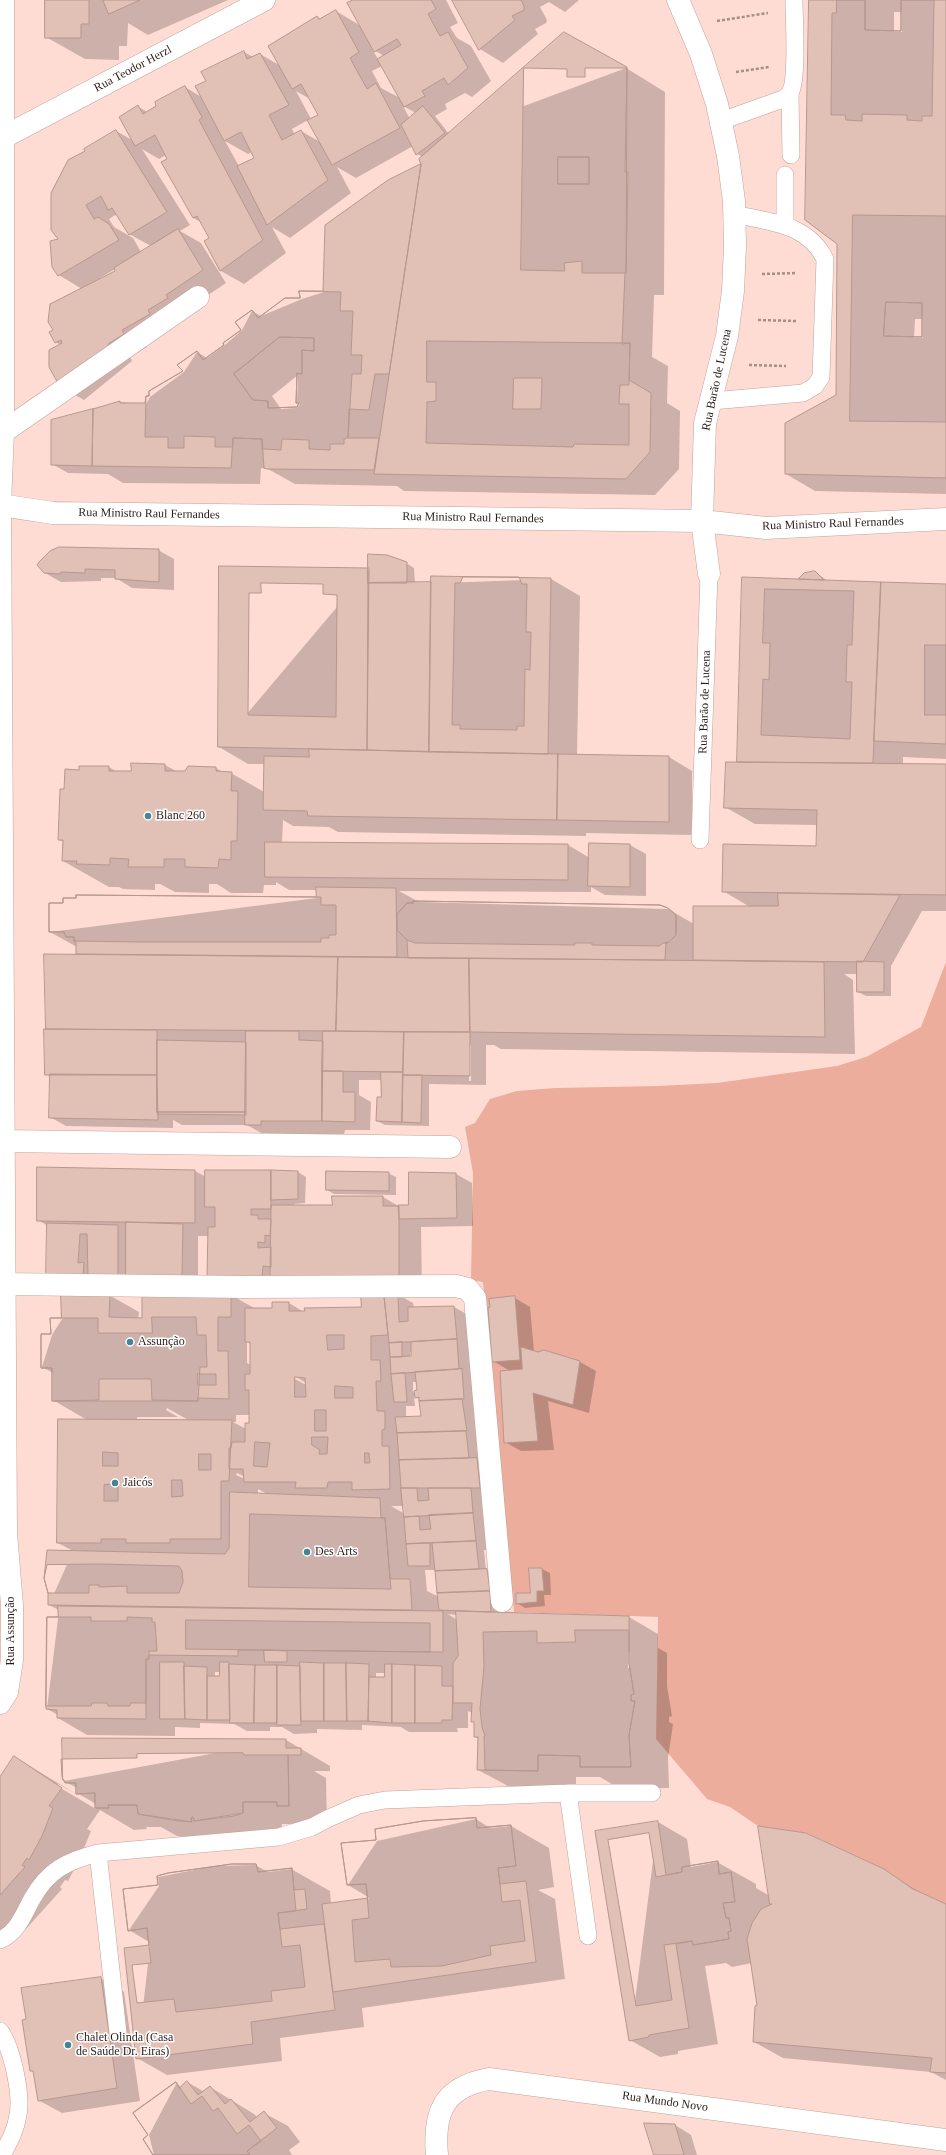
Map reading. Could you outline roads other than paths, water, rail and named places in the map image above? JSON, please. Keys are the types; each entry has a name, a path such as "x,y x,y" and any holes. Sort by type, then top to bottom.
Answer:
{"street":[{"name":"Rua Assunção","path":"0,1702 7,1692 12,1660 12,1605 6,1533 2,1141 0,505 2,432 3,0"},
{"name":"Rua Teodor Herzl","path":"2,138 264,0"},
{"name":"Rua Barão de Lucena","path":"678,0 701,54 721,121 728,156 734,214 734,274 729,319 712,401 705,423 702,521 709,574"},
{"path":"2,432 198,297"},
{"name":"Rua Ministro Raul Fernandes","path":"0,505 53,513 702,521 766,528 946,519"},
{"path":"2,1141 450,1147"},
{"path":"4,1284 244,1288 456,1286 468,1289 475,1298 502,1601"},
{"name":"Rua Assunção","path":"0,1555 6,1533"},
{"name":"Rua Mundo Novo","path":"437,2155 435,2133 438,2119 444,2105 453,2094 464,2086 489,2079 946,2140"}],"lane":[{"path":"791,155 790,94 793,86 794,0"},
{"path":"721,121 783,99 790,94"},
{"path":"785,176 785,226"},
{"path":"712,401 803,393 815,386 821,377 825,259 819,246 795,228 734,214"},
{"name":"Rua Barão de Lucena","path":"700,840 709,574"},
{"path":"0,1940 15,1929 41,1885 53,1871 72,1859 98,1853 279,1837 312,1827 327,1818 359,1805 385,1800 568,1793 652,1793"},
{"path":"568,1793 588,1936"},
{"path":"98,1853 118,2033"},
{"path":"0,2031 8,2042 18,2091 19,2114 12,2136 2,2155"}],"place":[{"name":"Blanc 260","path":"148,816"},
{"name":"Assunção","path":"130,1342"},
{"name":"Jaicós","path":"115,1483"},
{"name":"Des Arts","path":"307,1552"},
{"name":"Chalet Olinda (Casa de Saúde Dr. Eiras)","path":"68,2045"}]}
